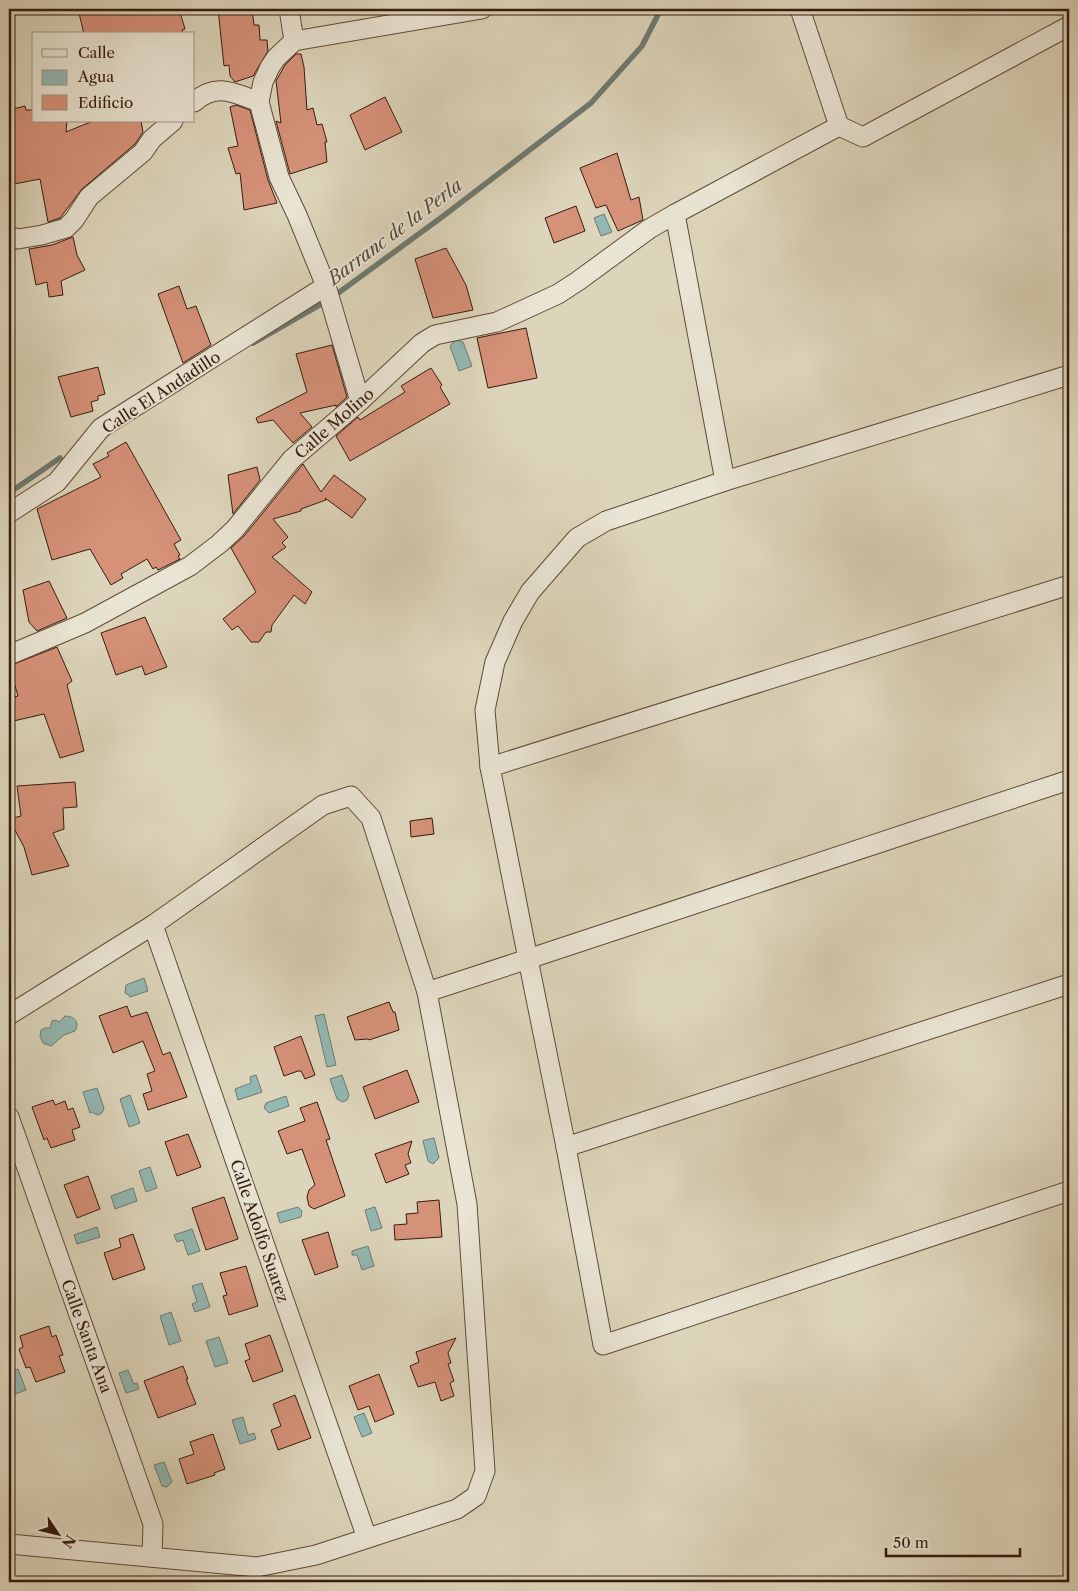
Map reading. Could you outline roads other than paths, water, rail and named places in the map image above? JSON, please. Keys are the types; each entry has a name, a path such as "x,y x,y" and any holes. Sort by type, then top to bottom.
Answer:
{"street":[{"path":"289,9 294,41"},
{"path":"360,401 326,286 279,177 259,102 263,82 270,67 285,48 294,41 482,9"},
{"path":"800,9 840,126 863,137 1069,26"},
{"path":"195,101 208,91 221,90 259,102"},
{"path":"9,236 18,239 66,228 74,220 89,197 143,152 152,139 171,122"},
{"name":"Calle Molino","path":"9,655 84,623 190,566 219,544 236,528 292,459 360,401 422,343 435,335 497,322 558,294 675,214 840,126"},
{"path":"675,214 725,482"},
{"name":"Calle El Andadillo","path":"9,513 57,482 101,428 326,286"},
{"path":"1069,375 606,521 577,538 530,592 513,621 495,662 485,710 490,767 566,1147 603,1345 1069,1191"},
{"path":"490,767 1069,585"},
{"path":"427,992 1069,780"},
{"path":"9,1014 153,925 323,805 351,796 371,818 427,992 467,1204 485,1471 476,1496 457,1509 316,1555 257,1567 9,1544"},
{"name":"Calle Adolfo Suarez","path":"153,925 367,1538"},
{"path":"566,1147 1069,984"},
{"name":"Calle Santa Ana","path":"9,1117 153,1524 152,1557"}],"water":[{"path":"604,214 612,232 601,236 594,218"},
{"path":"455,340 463,342 472,366 459,371 450,346"},
{"path":"144,978 148,991 130,997 125,993 126,985"},
{"path":"324,1014 336,1065 327,1067 315,1016"},
{"path":"65,1016 76,1020 75,1031 64,1035 51,1046 43,1043 40,1036 41,1030 50,1028 52,1021 56,1020 59,1022"},
{"path":"256,1075 262,1092 238,1100 235,1089 251,1083 250,1077"},
{"path":"342,1075 349,1095 347,1100 343,1102 337,1099 330,1079"},
{"path":"97,1088 104,1108 102,1113 97,1115 92,1112 90,1113 83,1092"},
{"path":"130,1095 140,1123 129,1127 120,1099"},
{"path":"286,1096 289,1106 269,1113 264,1108 266,1103"},
{"path":"434,1138 439,1158 433,1164 428,1161 423,1141"},
{"path":"150,1167 157,1188 146,1192 139,1171"},
{"path":"133,1188 137,1201 115,1209 111,1196"},
{"path":"298,1207 302,1211 301,1217 280,1223 277,1213"},
{"path":"375,1207 382,1228 371,1231 365,1210"},
{"path":"97,1227 100,1237 77,1244 74,1235"},
{"path":"192,1229 200,1251 188,1255 183,1240 177,1242 174,1235"},
{"path":"368,1246 374,1266 362,1270 357,1255 352,1255 352,1251"},
{"path":"202,1283 210,1307 195,1312 192,1304 197,1302 192,1286"},
{"path":"171,1312 181,1341 169,1345 160,1316"},
{"path":"219,1337 228,1363 215,1367 206,1341"},
{"path":"9,1367 13,1371 18,1369 26,1390 15,1394 9,1376"},
{"path":"128,1370 134,1384 137,1383 139,1389 126,1393 119,1373"},
{"path":"364,1413 372,1433 362,1437 354,1417"},
{"path":"243,1417 248,1435 254,1433 256,1439 240,1444 232,1420"},
{"path":"164,1462 172,1482 167,1487 162,1486 154,1465"}],"waterway":[{"name":"Barranc de la Perla","path":"253,343 330,299 442,217 591,103 642,46 661,9"},
{"name":"Barranc de la Perla","path":"9,493 60,458"}]}
